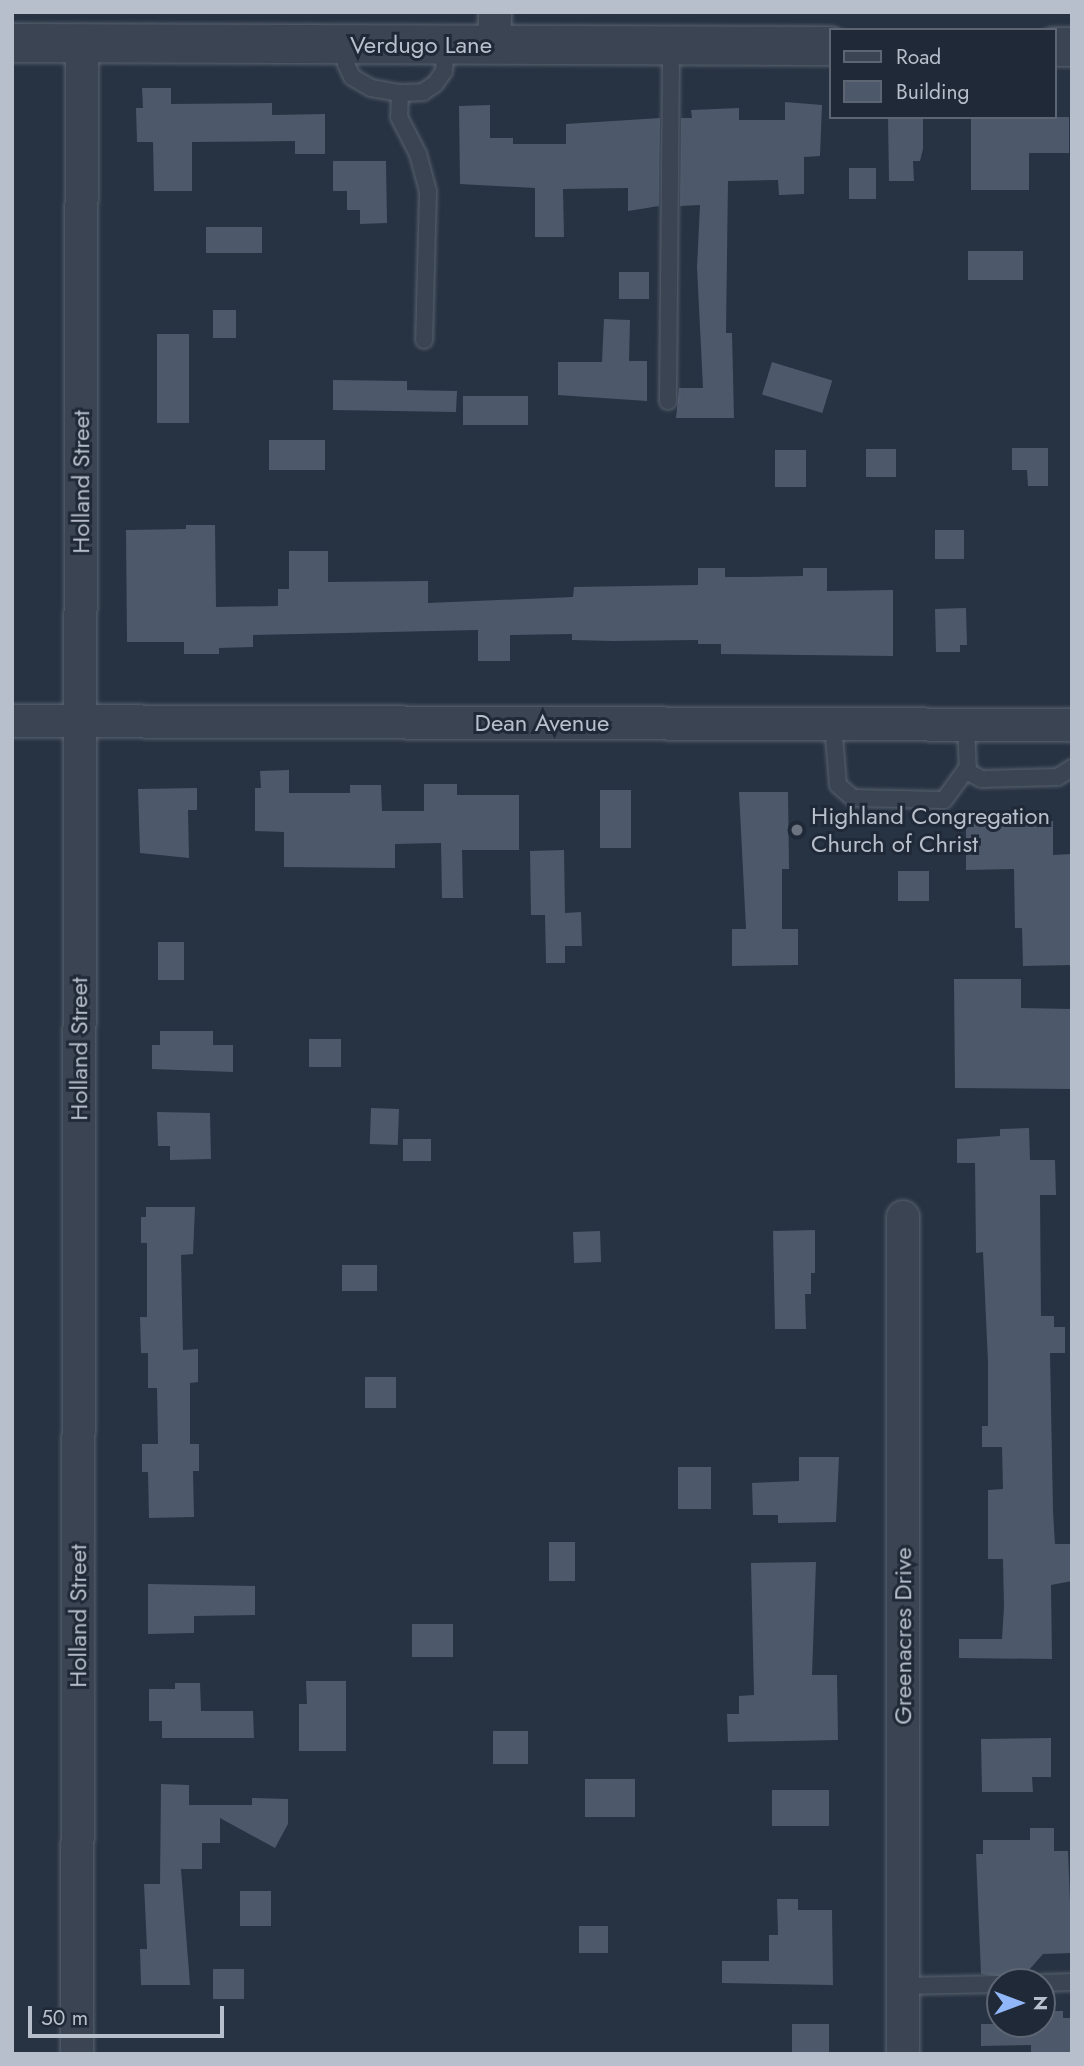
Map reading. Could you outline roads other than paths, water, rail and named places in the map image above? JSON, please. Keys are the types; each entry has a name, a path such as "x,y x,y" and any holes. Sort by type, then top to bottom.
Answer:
{"street":[{"name":"Verdugo Lane","path":"12,43 446,45 495,29 671,45 828,46"},
{"name":"Holland Street","path":"77,2054 82,43"},
{"name":"Dean Avenue","path":"12,721 1072,725"},
{"name":"Greenacres Drive","path":"903,1217 904,2054"}],"lane":[{"path":"346,45 346,64 352,77 371,88 400,93 423,92 435,84 444,71 446,45"},
{"path":"668,401 671,45"},
{"path":"400,93 399,117 418,154 428,192 424,340"},
{"path":"833,724 838,785 853,798 944,800 967,768 966,725"},
{"path":"967,768 982,779 1058,777 1072,768"},
{"path":"903,1986 986,1984"}],"place":[{"name":"Highland Congregation Church of Christ","path":"797,830"}]}
